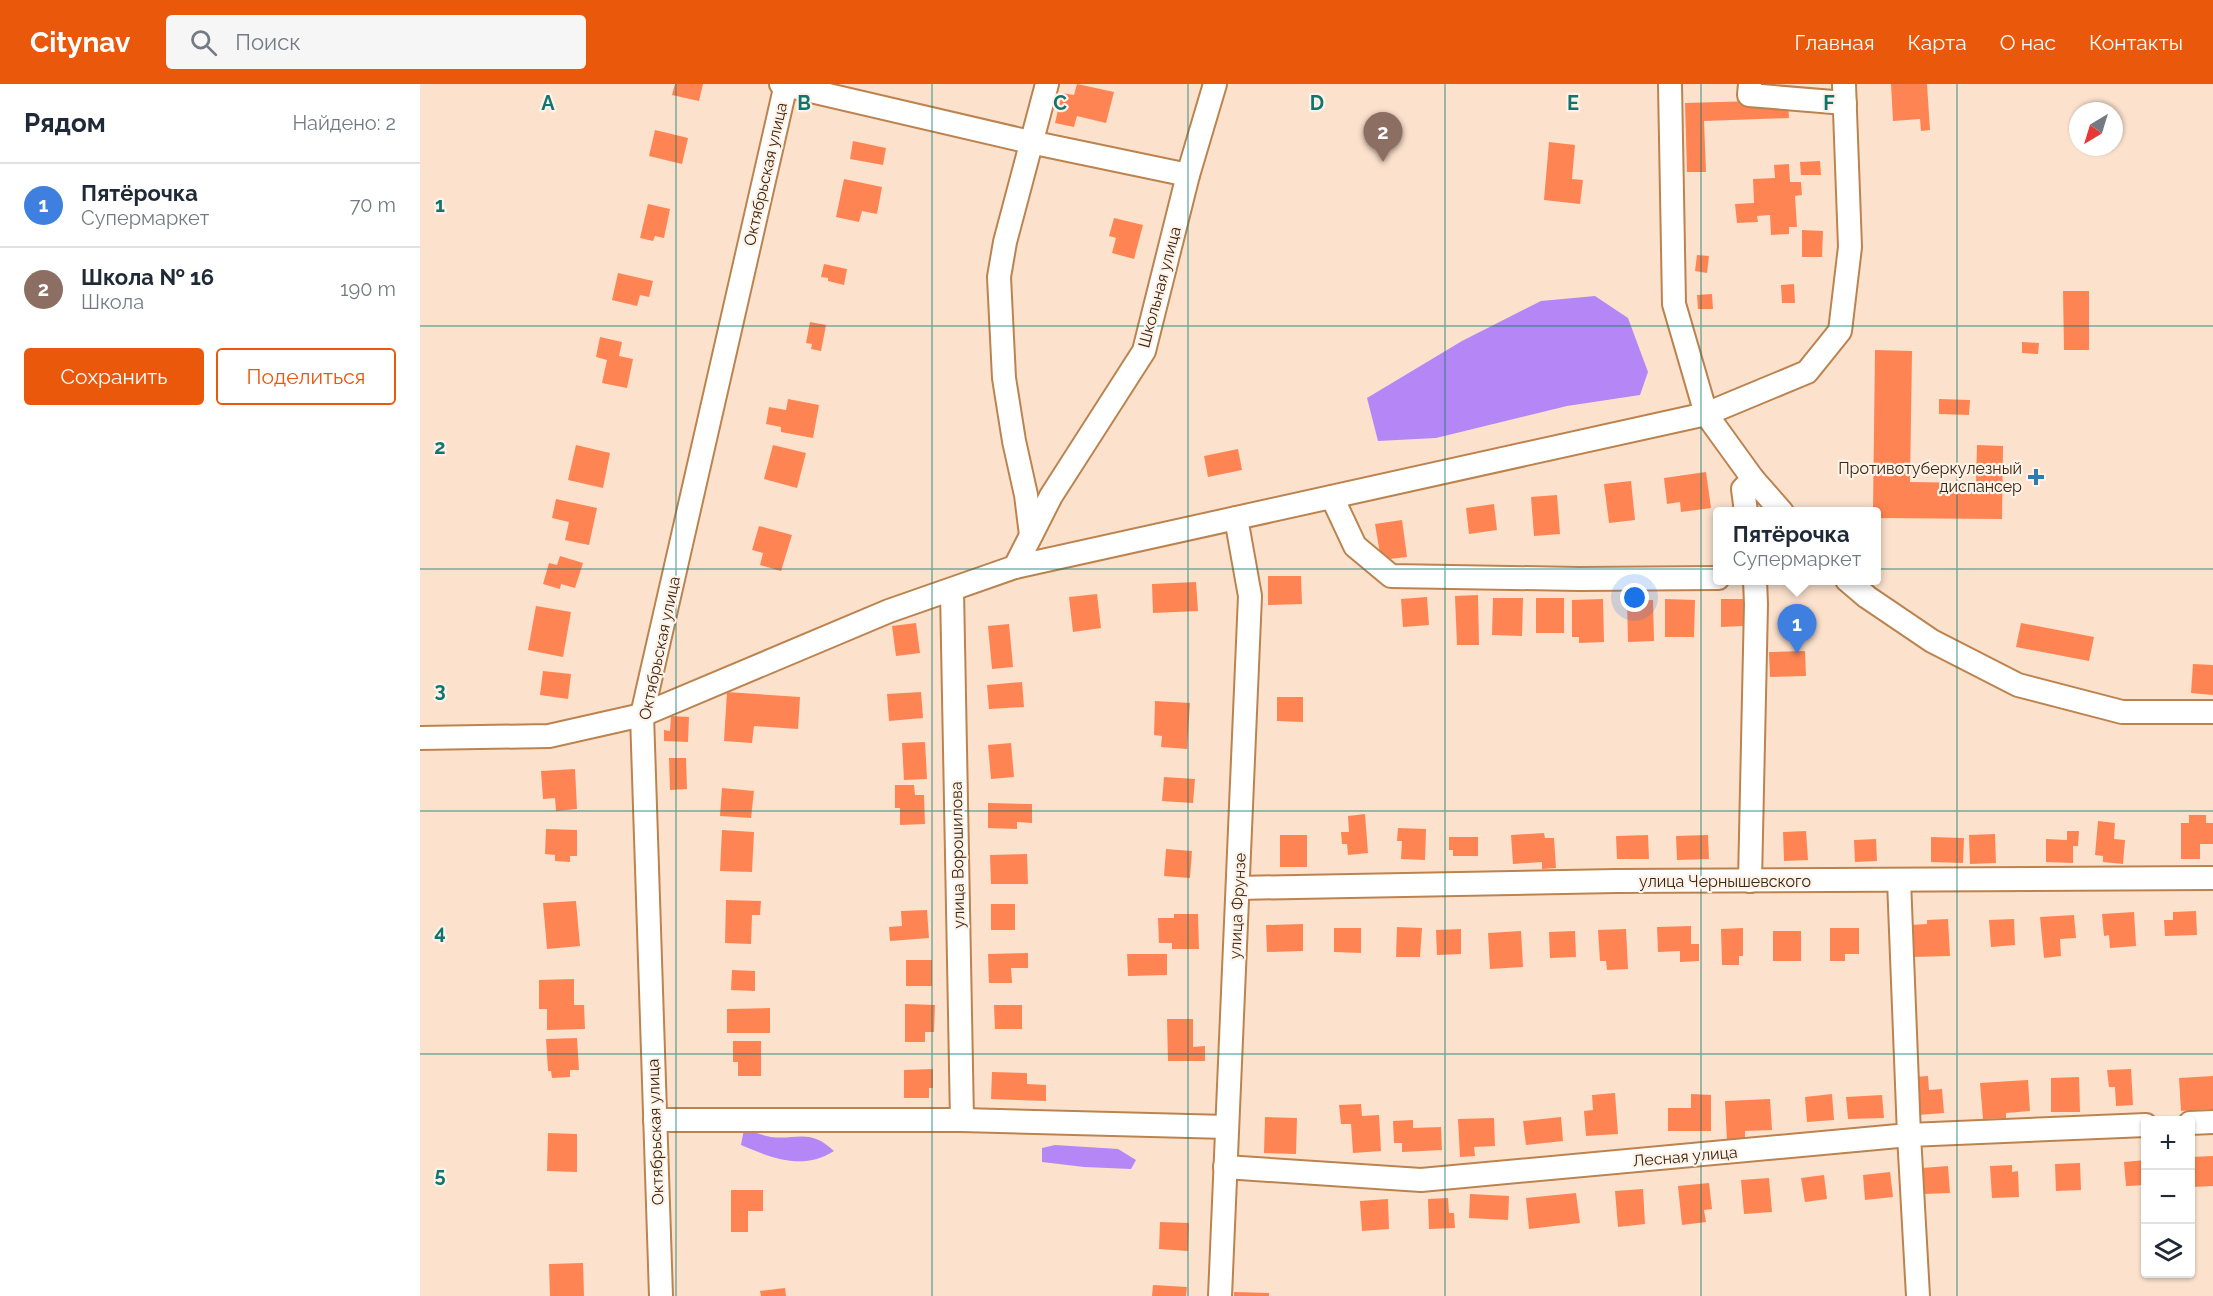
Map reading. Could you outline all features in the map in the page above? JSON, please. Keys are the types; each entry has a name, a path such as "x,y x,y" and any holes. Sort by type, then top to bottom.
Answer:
{"street":[{"path":"1031,535 1026,495 1014,441 1004,378 999,277 1005,242 1047,84"},
{"name":"Школьная улица","path":"1015,567 1051,496 1144,351 1188,175 1215,84"},
{"path":"1670,84 1674,304 1706,414 1753,479 1778,507"},
{"path":"420,738 549,736 642,715 889,611 1015,567 1706,414 1807,372 1840,331 1850,247 1845,94 1749,95 1749,84"},
{"path":"784,85 1030,142 1188,175"},
{"name":"Октябрьская улица","path":"661,1296 642,715 784,85"},
{"path":"1745,507 1743,489 1753,479"},
{"path":"1332,497 1355,546 1391,576 1713,578"},
{"name":"улица Фрунзе","path":"1220,1296 1250,596 1236,518"},
{"path":"1750,881 1755,585"},
{"path":"1853,585 1932,641 2018,685 2122,712 2213,712"},
{"name":"улица Ворошилова","path":"952,590 962,1120"},
{"name":"улица Чернышевского","path":"1238,888 2213,878"},
{"path":"1899,880 1918,1296"},
{"path":"655,1120 962,1120 1227,1127"},
{"path":"2195,1123 2213,1122"},
{"name":"Лесная улица","path":"1225,1167 1421,1180 1909,1136 2141,1125"}],"shaded area":[{"path":"1595,296 1628,318 1648,372 1640,395 1567,406 1436,438 1378,441 1367,398 1462,341 1541,301"},
{"path":"744,1129 771,1137 810,1137 834,1151 811,1160 776,1158 741,1145"},
{"path":"1055,1145 1118,1149 1136,1160 1131,1169 1042,1162 1042,1148"}],"building":[{"path":"675,84 703,84 699,101 672,95"},
{"path":"1077,84 1114,92 1106,123 1077,116 1074,127 1055,123 1062,93 1074,95"},
{"path":"1891,84 1927,84 1930,130 1921,131 1920,119 1893,121"},
{"path":"1788,100 1789,118 1704,121 1706,172 1687,172 1685,103"},
{"path":"655,130 688,138 682,164 649,156"},
{"path":"853,141 886,148 883,165 850,159"},
{"path":"1549,142 1575,145 1572,179 1583,180 1580,204 1544,200"},
{"path":"1820,161 1821,175 1801,175 1800,162"},
{"path":"1789,164 1790,182 1801,182 1802,195 1795,196 1797,227 1789,227 1789,234 1771,235 1770,215 1757,216 1758,222 1737,223 1735,204 1754,203 1753,179 1775,178 1774,165"},
{"path":"844,179 882,187 877,214 862,211 859,222 836,217"},
{"path":"648,204 670,209 664,238 655,236 653,241 640,238"},
{"path":"1114,218 1143,225 1134,259 1112,253 1116,238 1109,236"},
{"path":"1802,230 1823,231 1822,257 1802,257"},
{"path":"1697,255 1709,256 1707,273 1695,271"},
{"path":"824,264 847,269 844,285 821,277"},
{"path":"618,273 653,281 649,297 640,295 637,306 612,300"},
{"path":"1794,284 1795,303 1782,303 1781,285"},
{"path":"2063,291 2089,291 2089,350 2064,350"},
{"path":"1712,294 1713,309 1698,309 1697,295"},
{"path":"810,322 826,325 821,351 811,349 812,344 806,343"},
{"path":"600,337 622,342 619,356 633,359 627,388 602,383 607,360 596,357"},
{"path":"2022,342 2039,343 2038,354 2022,353"},
{"path":"1875,350 1912,351 1910,482 1976,483 1977,445 2003,446 2002,519 1881,518 1881,507 1873,507"},
{"path":"788,399 819,405 813,438 781,432 781,427 766,424 769,407 786,410"},
{"path":"1939,399 1970,400 1969,415 1939,414"},
{"path":"576,445 610,453 603,488 568,480"},
{"path":"773,445 806,453 797,488 764,479"},
{"path":"1238,449 1242,470 1208,477 1204,456"},
{"path":"1706,472 1711,508 1681,512 1680,502 1667,504 1664,478"},
{"path":"1631,481 1635,520 1609,523 1604,484"},
{"path":"1557,495 1560,534 1534,536 1531,497"},
{"path":"556,499 597,508 589,545 565,540 569,522 552,518"},
{"path":"1494,504 1497,530 1469,534 1466,508"},
{"path":"1402,520 1407,557 1381,560 1375,524"},
{"path":"759,526 792,535 781,571 760,565 763,553 752,550"},
{"path":"560,556 583,563 575,588 561,584 560,589 543,584 549,563 557,565"},
{"path":"1268,576 1301,576 1302,604 1268,605"},
{"path":"1196,582 1198,611 1153,613 1152,584"},
{"path":"1097,594 1101,628 1073,632 1069,597"},
{"path":"1478,595 1479,645 1457,645 1455,596"},
{"path":"1427,597 1429,625 1403,627 1401,599"},
{"path":"1493,598 1523,598 1522,636 1492,635"},
{"path":"1536,598 1564,598 1564,633 1536,633"},
{"path":"1603,599 1604,642 1579,643 1579,637 1572,637 1572,600"},
{"path":"1665,599 1695,600 1694,637 1665,637"},
{"path":"1721,599 1743,599 1743,626 1721,627"},
{"path":"1627,600 1653,600 1654,641 1628,642"},
{"path":"536,606 571,612 563,657 528,650"},
{"path":"916,623 920,653 896,656 892,626"},
{"path":"2021,623 2094,637 2089,661 2016,647"},
{"path":"1009,624 1013,667 992,669 988,626"},
{"path":"1805,651 1806,676 1770,677 1769,652"},
{"path":"2193,664 2213,665 2213,695 2191,693"},
{"path":"543,671 571,674 568,699 540,695"},
{"path":"1022,682 1024,707 989,709 987,685"},
{"path":"727,692 800,697 798,729 754,726 752,743 724,741"},
{"path":"921,692 923,718 889,721 887,694"},
{"path":"1277,697 1303,697 1303,722 1277,721"},
{"path":"1155,701 1190,703 1187,749 1161,747 1162,736 1154,735"},
{"path":"671,716 689,717 688,742 664,741 664,730 670,731"},
{"path":"925,742 927,779 904,780 902,743"},
{"path":"1011,743 1014,777 991,779 988,745"},
{"path":"669,758 686,758 687,789 670,790"},
{"path":"575,769 577,809 556,811 555,798 543,799 541,771"},
{"path":"1164,777 1195,779 1193,803 1162,801"},
{"path":"895,785 914,785 915,795 924,795 925,824 900,825 900,808 895,808"},
{"path":"722,788 754,791 751,818 720,816"},
{"path":"988,803 1032,804 1032,823 1017,822 1017,829 988,828"},
{"path":"1365,814 1368,853 1348,855 1347,844 1342,844 1341,832 1349,832 1348,816"},
{"path":"2189,815 2206,815 2206,823 2213,823 2213,844 2200,844 2200,859 2181,859 2181,823 2189,823"},
{"path":"2098,821 2115,823 2114,839 2125,840 2123,864 2103,862 2103,856 2095,855"},
{"path":"1398,828 1426,829 1425,860 1401,859 1402,841 1397,841"},
{"path":"546,829 577,830 577,856 570,856 570,862 555,861 555,855 545,854"},
{"path":"722,830 754,832 752,872 720,871"},
{"path":"1806,831 1808,860 1784,861 1783,832"},
{"path":"2067,831 2079,831 2078,846 2073,846 2073,863 2046,862 2046,839 2067,840"},
{"path":"1544,833 1545,838 1554,838 1556,868 1542,869 1542,862 1513,864 1511,835"},
{"path":"1995,834 1996,863 1970,864 1969,835"},
{"path":"1280,835 1307,835 1307,867 1280,867"},
{"path":"1648,835 1649,859 1617,859 1616,836"},
{"path":"1708,835 1709,859 1677,860 1676,836"},
{"path":"1449,837 1478,837 1478,856 1453,856 1453,850 1449,850"},
{"path":"1931,837 1964,838 1963,863 1931,862"},
{"path":"1876,839 1877,861 1855,862 1854,840"},
{"path":"1166,849 1192,851 1190,878 1164,876"},
{"path":"1027,854 1028,884 991,884 990,855"},
{"path":"726,900 761,901 760,915 752,915 751,944 725,943"},
{"path":"576,901 580,946 547,949 543,903"},
{"path":"991,904 1015,904 1015,930 991,930"},
{"path":"927,910 929,938 890,941 889,927 902,926 901,911"},
{"path":"2196,911 2197,935 2165,936 2164,920 2173,920 2173,912"},
{"path":"2134,912 2136,946 2110,948 2109,935 2104,936 2102,914"},
{"path":"1174,914 1198,914 1199,949 1172,949 1172,943 1159,943 1158,918 1174,918"},
{"path":"2074,915 2076,938 2060,939 2061,956 2044,958 2040,917"},
{"path":"1948,919 1950,956 1912,957 1911,925 1927,924 1927,920"},
{"path":"2014,919 2015,945 1991,947 1989,920"},
{"path":"1303,924 1303,951 1267,952 1266,925"},
{"path":"1691,926 1691,944 1699,944 1699,961 1680,962 1680,951 1658,952 1657,927"},
{"path":"1397,927 1422,928 1420,957 1396,957"},
{"path":"1334,928 1361,928 1361,953 1334,952"},
{"path":"1743,928 1743,956 1739,956 1739,965 1722,965 1721,929"},
{"path":"1830,928 1859,928 1859,954 1845,954 1845,961 1830,961"},
{"path":"1461,929 1461,954 1437,955 1436,930"},
{"path":"1626,929 1628,969 1607,970 1606,961 1600,961 1598,930"},
{"path":"1521,931 1523,967 1490,969 1488,933"},
{"path":"1575,931 1576,957 1550,958 1549,932"},
{"path":"1773,931 1801,931 1801,961 1773,961"},
{"path":"1028,953 1028,968 1011,968 1012,983 989,983 988,954"},
{"path":"1127,954 1167,954 1167,975 1128,976"},
{"path":"906,960 932,960 932,986 906,986"},
{"path":"732,970 755,971 755,991 731,990"},
{"path":"574,979 574,1005 584,1005 585,1029 547,1030 547,1009 539,1009 539,980"},
{"path":"905,1004 935,1005 934,1032 925,1032 925,1042 905,1042"},
{"path":"994,1005 1022,1005 1022,1029 995,1029"},
{"path":"770,1008 770,1033 727,1033 727,1009"},
{"path":"1167,1019 1193,1019 1193,1047 1205,1046 1205,1061 1168,1061"},
{"path":"577,1038 579,1070 570,1070 570,1077 552,1078 551,1071 548,1071 546,1039"},
{"path":"733,1041 761,1041 761,1076 738,1076 738,1062 733,1062"},
{"path":"933,1069 933,1088 929,1088 929,1098 904,1098 904,1070"},
{"path":"2131,1069 2133,1105 2116,1106 2115,1087 2109,1087 2107,1070"},
{"path":"992,1072 1027,1073 1027,1084 1046,1085 1046,1101 991,1099"},
{"path":"1928,1076 1929,1090 1942,1089 1944,1113 1918,1115 1914,1077"},
{"path":"2213,1076 2213,1109 2181,1111 2179,1078"},
{"path":"2079,1077 2080,1112 2051,1112 2051,1078"},
{"path":"2028,1080 2030,1111 2006,1113 2006,1118 1983,1119 1980,1083"},
{"path":"1615,1093 1618,1134 1586,1136 1584,1111 1593,1110 1592,1095"},
{"path":"1691,1094 1711,1095 1711,1131 1668,1131 1668,1108 1691,1108"},
{"path":"1832,1094 1834,1120 1807,1122 1805,1097"},
{"path":"1882,1095 1884,1118 1848,1119 1846,1097"},
{"path":"1770,1099 1772,1130 1745,1131 1745,1140 1727,1141 1725,1101"},
{"path":"1361,1104 1362,1116 1379,1115 1381,1151 1353,1153 1351,1124 1341,1124 1339,1105"},
{"path":"1265,1117 1297,1118 1296,1154 1264,1153"},
{"path":"1561,1117 1563,1141 1526,1145 1523,1121"},
{"path":"1494,1118 1495,1146 1474,1147 1475,1156 1460,1157 1458,1119"},
{"path":"1413,1120 1413,1128 1441,1127 1442,1150 1402,1152 1402,1143 1394,1143 1393,1121"},
{"path":"548,1133 577,1134 577,1172 547,1171"},
{"path":"2213,1156 2213,1186 2195,1187 2195,1157"},
{"path":"2141,1160 2141,1185 2126,1186 2124,1162"},
{"path":"2080,1163 2081,1190 2056,1191 2055,1164"},
{"path":"2012,1165 2012,1172 2018,1171 2019,1197 1992,1198 1990,1166"},
{"path":"1948,1166 1950,1193 1924,1194 1922,1168"},
{"path":"1890,1172 1893,1197 1865,1200 1863,1175"},
{"path":"1824,1175 1827,1199 1805,1202 1801,1178"},
{"path":"1769,1178 1772,1212 1744,1214 1741,1180"},
{"path":"1709,1183 1712,1209 1704,1210 1706,1222 1682,1225 1678,1186"},
{"path":"1643,1189 1645,1224 1618,1227 1615,1191"},
{"path":"731,1190 763,1190 763,1211 748,1211 748,1232 731,1232"},
{"path":"1576,1193 1580,1223 1529,1229 1526,1198"},
{"path":"1470,1194 1509,1196 1508,1220 1469,1218"},
{"path":"1448,1198 1449,1213 1454,1213 1455,1228 1429,1229 1428,1199"},
{"path":"1388,1199 1389,1229 1362,1231 1360,1201"},
{"path":"1160,1222 1189,1223 1188,1251 1159,1249"},
{"path":"583,1263 584,1296 550,1296 549,1264"},
{"path":"1153,1285 1187,1287 1186,1296 1152,1296"},
{"path":"785,1288 786,1296 761,1296 760,1291"},
{"path":"1234,1292 1269,1293 1269,1296 1234,1296"}],"place":[{"name":"Школа № 16","path":"1383,162"},
{"name":"Противотуберкулезный диспансер","path":"2036,477"},
{"name":"Пятёрочка","path":"1797,654"}]}
